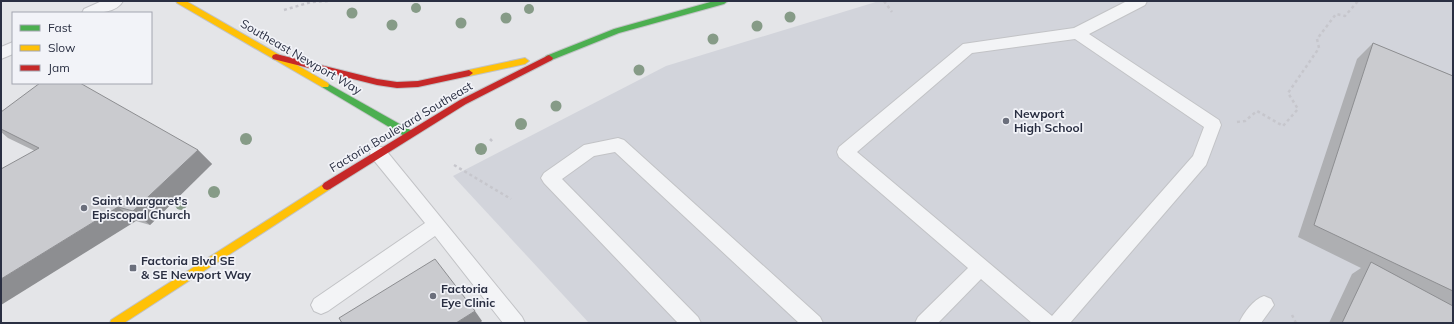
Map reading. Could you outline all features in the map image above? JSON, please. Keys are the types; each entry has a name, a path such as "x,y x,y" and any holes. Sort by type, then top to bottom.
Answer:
{"main road":[{"name":"Southeast Newport Way","path":"180,1 409,134"},
{"name":"Factoria Boulevard Southeast","path":"115,323 378,153 460,104 555,54 613,32 724,1"},
{"path":"276,57 378,82 397,85 418,84 555,54"}],"lane":[{"path":"91,12 116,1"},
{"path":"1046,323 845,152 968,48 1077,34 1140,1"},
{"path":"1058,323 1200,160 1213,125 1077,34"},
{"path":"1,53 12,48"},
{"path":"691,323 550,178 590,150 618,145 813,323"},
{"path":"378,153 515,323"},
{"path":"321,305 437,225"},
{"path":"926,323 980,268"},
{"path":"1249,323 1264,305"}],"path":[{"path":"284,10 311,2 328,1"},
{"path":"884,1 892,12"},
{"path":"1257,111 1283,126 1298,108 1288,93 1319,48 1317,39 1336,14 1345,16 1358,1"},
{"path":"490,139 494,144"},
{"path":"454,165 511,199"},
{"path":"1292,315 1296,323"}],"shaded area":[{"name":"Newport High School","path":"879,1 1453,1 1453,323 589,323 453,176 666,66"}],"building":[{"path":"1373,43 1453,76 1453,291 1314,225"},
{"name":"Saint Margaret's Episcopal Church","path":"39,84 82,84 198,150 133,211 118,207 1,279 1,169 39,148 1,129 1,112"},
{"name":"Factoria Eye Clinic","path":"435,259 475,311 456,323 342,323 339,318"},
{"path":"1371,262 1453,306 1453,323 1342,323"}],"traffic: fast":[{"path":"549,58 617,31 724,1"},
{"path":"325,85 409,134"}],"traffic: slow":[{"path":"180,1 325,85"},
{"path":"469,73 525,61"},
{"path":"115,323 327,186"}],"traffic: jam":[{"path":"276,57 377,82 397,85 418,84 469,73"},
{"path":"327,186 463,102 549,58"}],"place":[{"name":"Newport High School","path":"1006,121"},
{"name":"Saint Margaret's Episcopal Church","path":"84,208"},
{"name":"Factoria Blvd SE & SE Newport Way","path":"133,268"},
{"name":"Factoria Eye Clinic","path":"433,296"}]}
